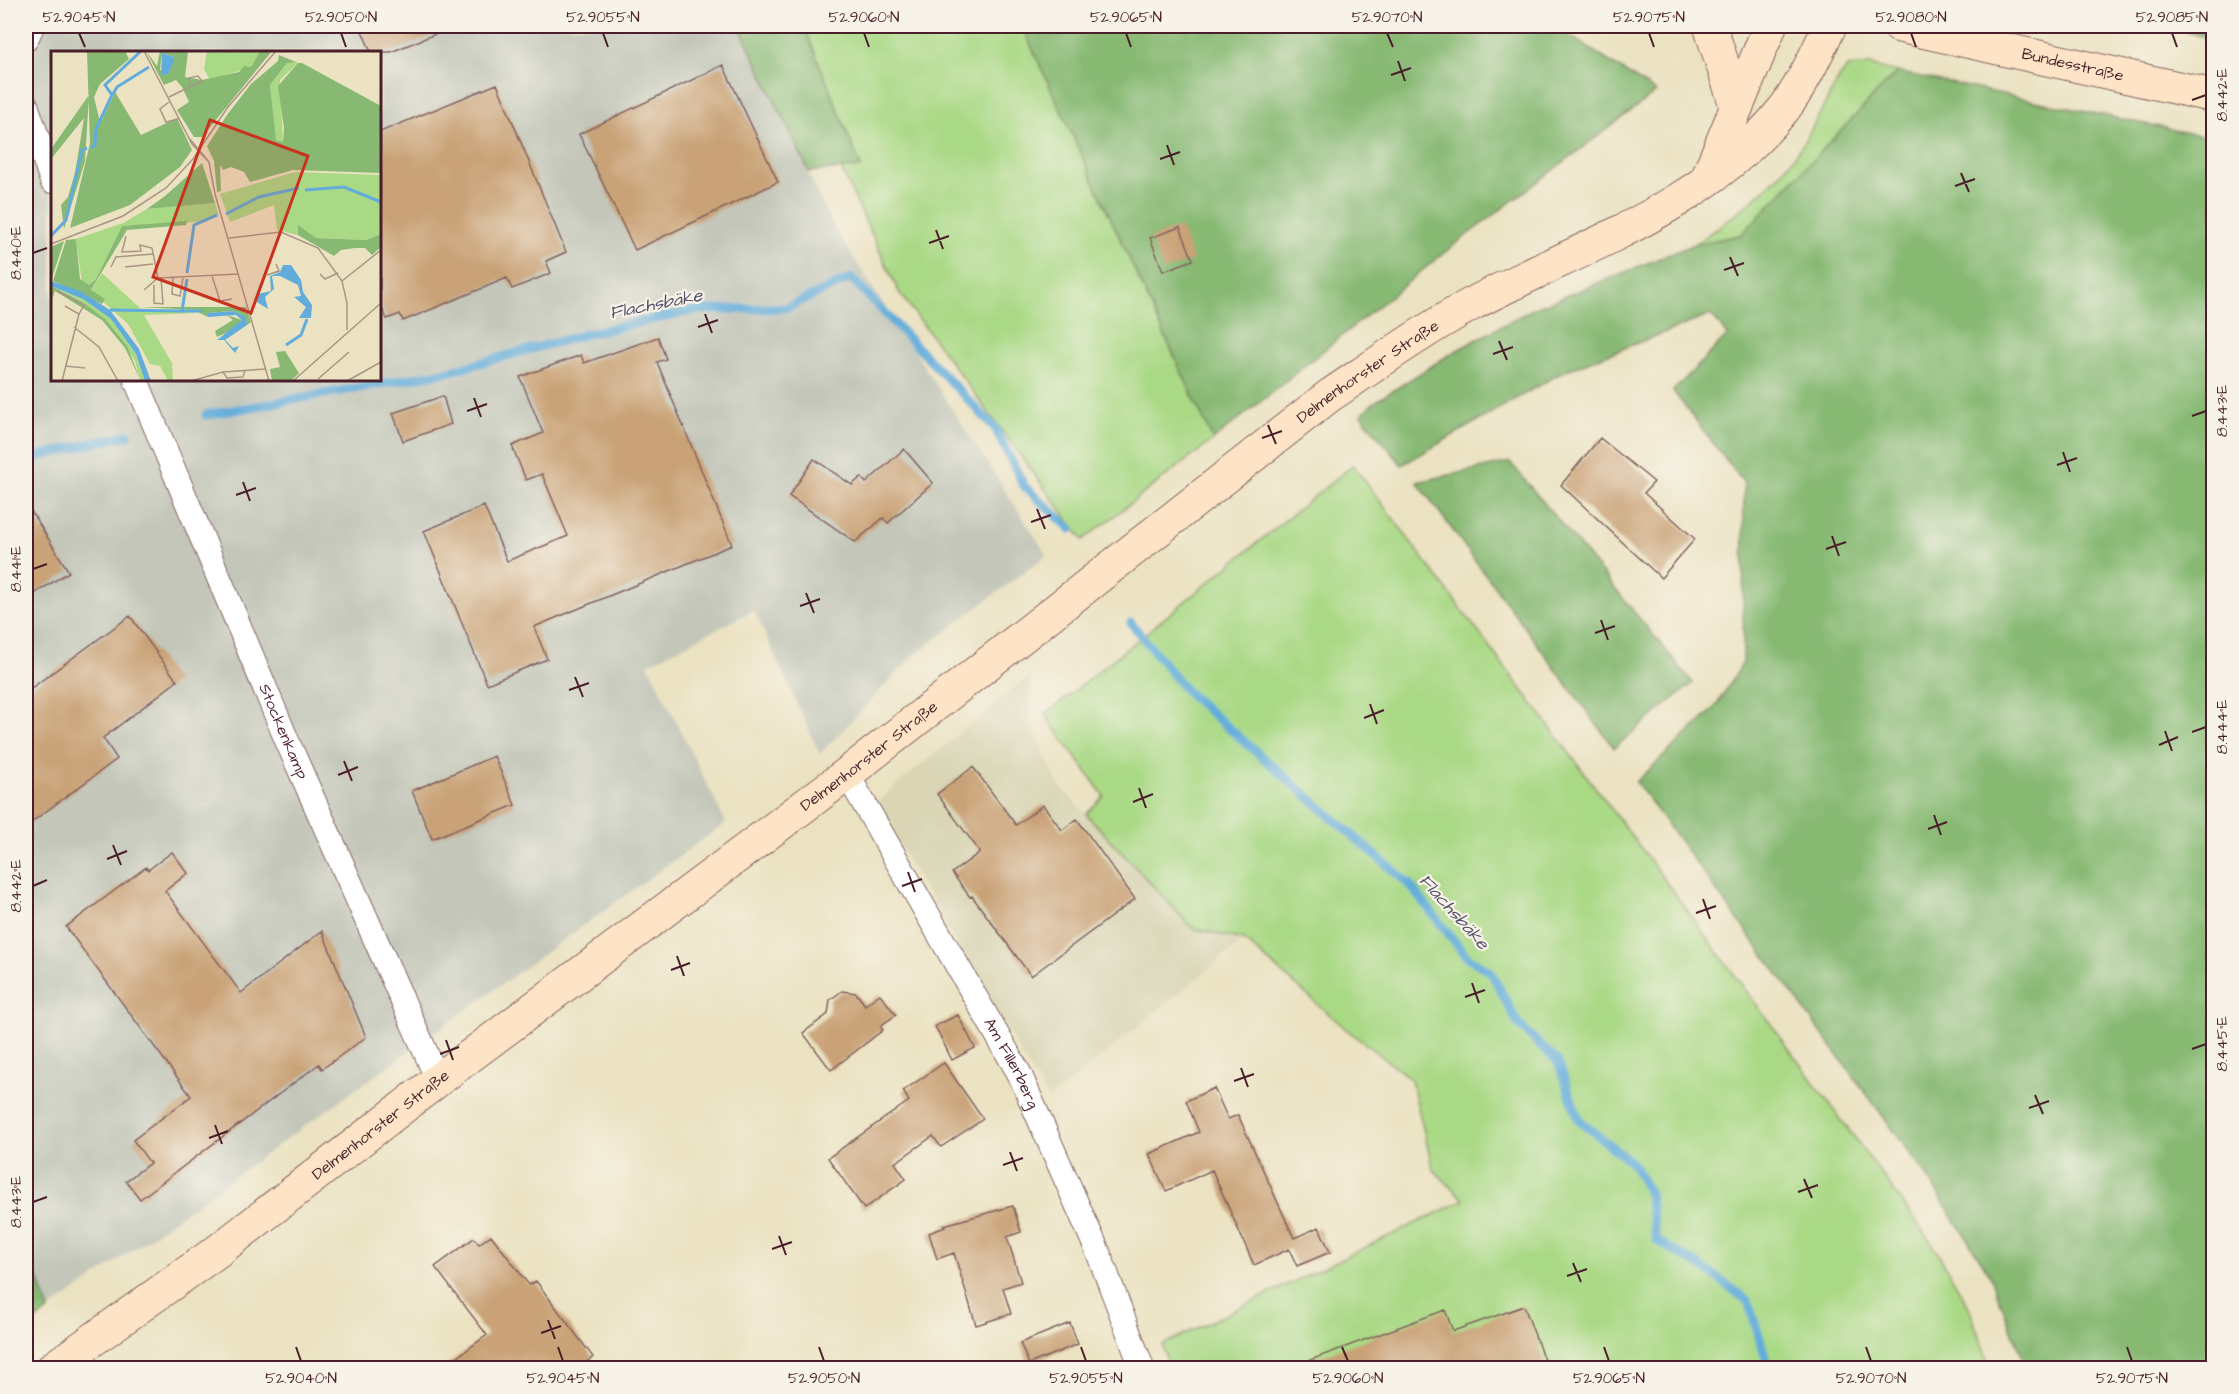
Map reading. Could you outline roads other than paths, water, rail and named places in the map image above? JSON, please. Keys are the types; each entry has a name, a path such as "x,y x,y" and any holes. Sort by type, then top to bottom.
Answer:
{"main road":[{"path":"1710,26 1736,105"},
{"path":"1706,181 1770,26"},
{"name":"Delmenhorster Straße","path":"53,1368 219,1250 438,1080 847,774 1329,396 1408,343 1468,307 1655,215 1706,181 1757,139 1785,108 1807,73 1830,26"},
{"name":"Bundesstraße","path":"1899,26 1936,29 2214,96"}],"street":[{"path":"26,39 32,26"},
{"path":"26,105 51,178"},
{"name":"Stockenkamp","path":"136,381 288,743 438,1080"},
{"name":"Am Fillerberg","path":"847,774 1020,1074 1098,1251 1142,1368"}],"waterway":[{"name":"Flachsbäke","path":"206,415 447,372 590,333 696,310 786,308 851,278 995,428 1024,486 1071,529"},
{"name":"Flachsbäke","path":"26,459 128,435"},
{"name":"Flachsbäke","path":"1131,623 1187,692 1409,884 1467,957 1491,972 1518,1024 1558,1062 1579,1120 1633,1164 1649,1193 1656,1240 1711,1273 1748,1301 1769,1368"}]}
